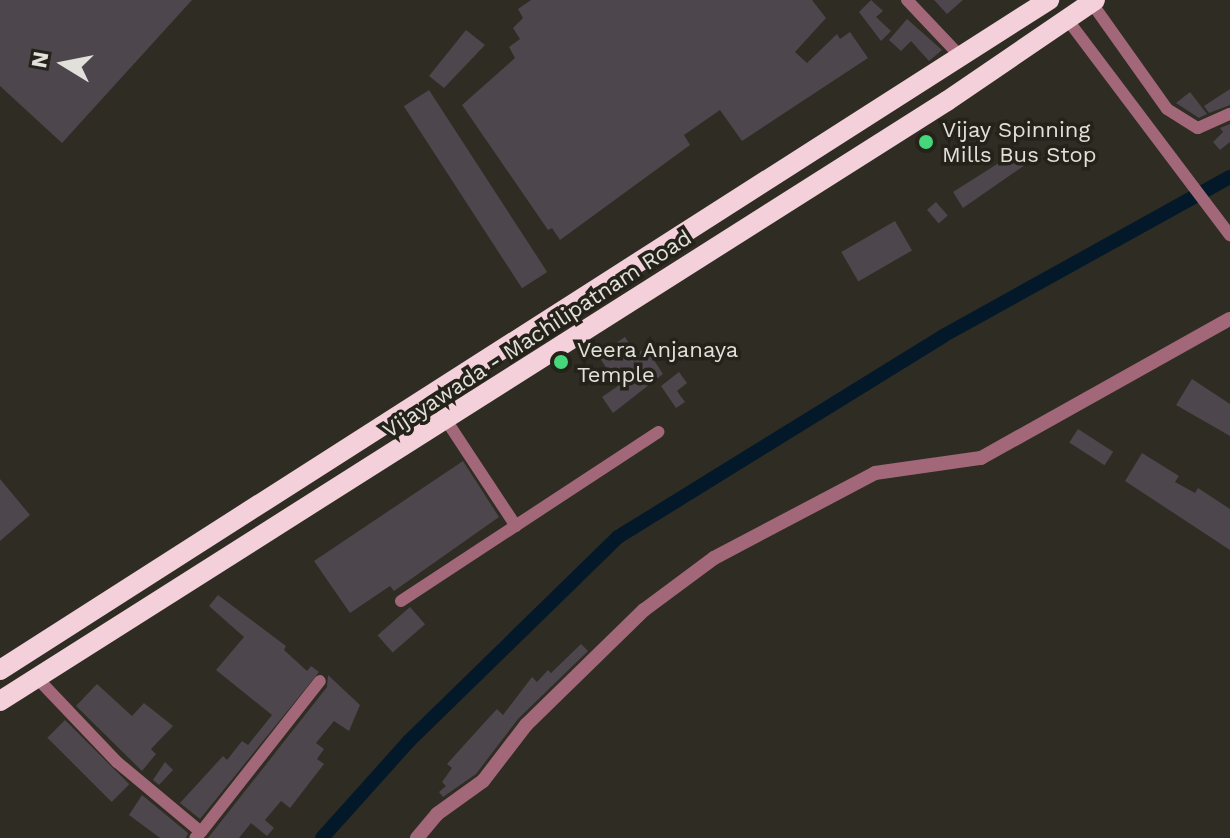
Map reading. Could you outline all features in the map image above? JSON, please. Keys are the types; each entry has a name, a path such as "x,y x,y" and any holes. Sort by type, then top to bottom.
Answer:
{"highway":[{"name":"Vijayawada - Machilipatnam Road","path":"0,670 1043,1"},
{"name":"Vijayawada - Machilipatnam Road","path":"0,701 446,420 1093,1"}],"street":[{"path":"907,0 960,56"},
{"path":"1093,1 1167,109 1198,128 1230,114"},
{"path":"1067,19 1185,170 1230,235"},
{"path":"417,838 437,814 483,781 526,725 644,610 714,558 875,473 981,458 1230,319"},
{"path":"446,420 516,526"},
{"path":"401,601 658,432"},
{"path":"38,679 117,762 198,835 320,681"}],"building":[{"path":"0,0 192,0 62,143 0,86"},
{"path":"531,0 812,0 826,18 795,52 807,63 837,34 840,39 850,32 868,58 742,141 720,110 684,135 690,145 560,240 552,228 548,230 462,105 515,58 509,47 520,39 513,28 523,18 518,9"},
{"path":"871,0 883,11 876,17 891,31 881,41 859,12"},
{"path":"934,0 963,0 947,14"},
{"path":"907,19 942,50 929,61 911,41 901,51 889,40"},
{"path":"466,30 485,45 444,88 429,76"},
{"path":"1230,89 1230,105 1209,113 1204,106"},
{"path":"429,90 547,272 522,288 404,106"},
{"path":"1190,92 1207,114 1199,118 1176,103"},
{"path":"1230,124 1230,142 1220,150 1213,142 1223,132 1220,128"},
{"path":"1016,152 1025,165 963,208 953,192"},
{"path":"936,202 948,216 939,223 927,210"},
{"path":"895,221 912,250 858,281 841,252"},
{"path":"625,337 636,354 646,348 663,374 613,413 602,397 618,386 598,355"},
{"path":"679,372 687,383 677,391 685,402 676,408 661,386"},
{"path":"1192,379 1230,404 1230,436 1176,405"},
{"path":"1078,429 1113,452 1105,465 1069,442"},
{"path":"1142,453 1179,476 1175,482 1195,493 1198,488 1230,509 1230,550 1125,481"},
{"path":"463,461 499,517 394,591 390,586 350,613 314,561"},
{"path":"0,479 30,515 0,541"},
{"path":"218,595 286,646 284,650 307,671 311,666 319,672 200,819 180,803 223,756 227,760 242,741 248,745 272,715 216,670 244,637 209,606"},
{"path":"410,607 425,624 393,653 378,635"},
{"path":"581,644 588,651 518,719 476,774 443,797 439,792 446,786 442,782 452,768 447,764 497,709 503,715 532,677 537,682 548,670 551,673"},
{"path":"328,675 360,705 349,731 334,721 316,743 324,749 317,759 324,764 290,808 281,801 265,820 274,828 267,836 251,823 239,838 208,838 327,687"},
{"path":"97,684 132,716 144,703 173,726 151,749 156,754 142,771 76,706"},
{"path":"65,720 129,784 112,802 47,738"},
{"path":"165,762 173,770 159,785 153,780"},
{"path":"142,795 188,833 186,838 160,838 129,815"}],"waterway":[{"path":"322,838 409,741 618,537 943,336 1230,177"}],"place":[{"name":"Vijay Spinning Mills Bus Stop","path":"926,142"},
{"name":"Veera Anjanaya Temple","path":"561,362"}]}
